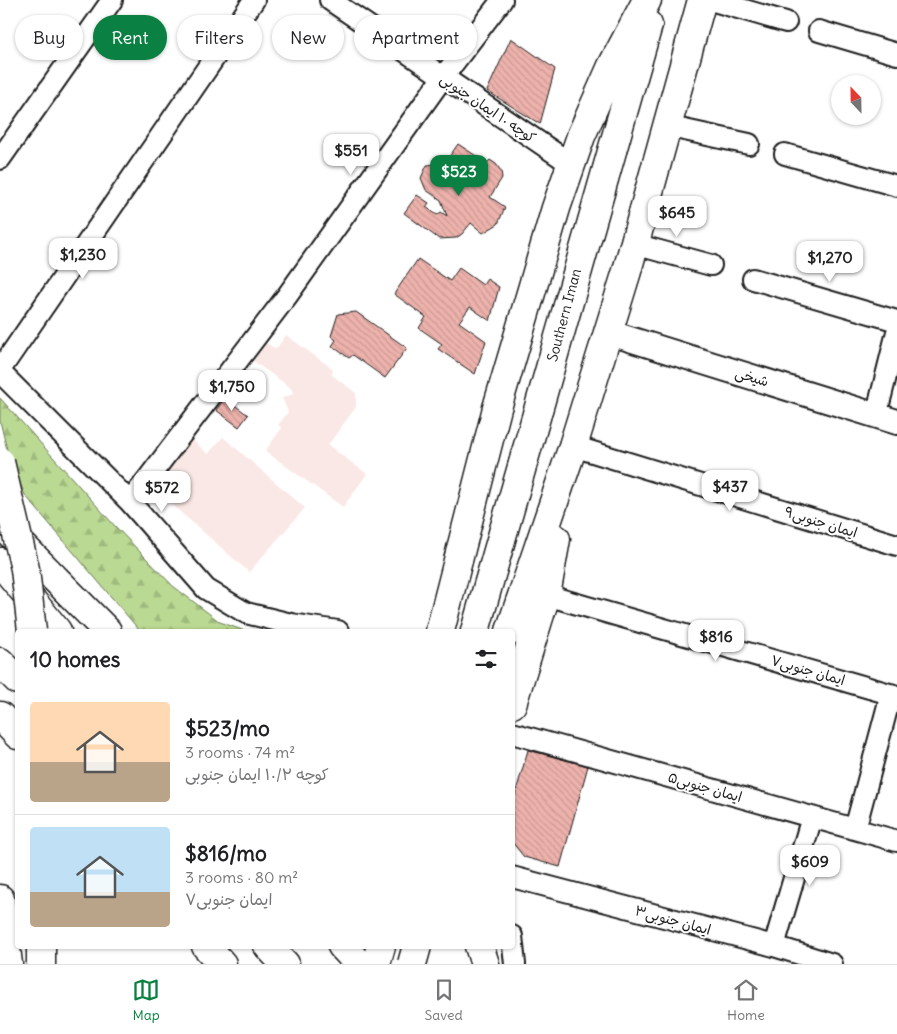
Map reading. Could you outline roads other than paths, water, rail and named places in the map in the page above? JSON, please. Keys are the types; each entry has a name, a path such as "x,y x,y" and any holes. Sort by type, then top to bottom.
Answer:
{"main road":[{"path":"441,629 497,408 556,208 571,164 612,66 647,0"},
{"name":"Southern Iman","path":"475,629 601,181 655,0"},
{"path":"511,629 573,446 634,244 702,0"},
{"path":"515,694 546,595 573,446"},
{"path":"0,462 25,569 32,629"},
{"path":"0,522 105,629"},
{"path":"0,562 55,629"},
{"path":"0,662 15,677"},
{"path":"0,716 15,733"},
{"path":"0,899 8,964"},
{"path":"41,949 42,964"},
{"path":"209,949 222,964"},
{"path":"271,949 285,964"},
{"path":"345,949 359,964"},
{"path":"376,964 380,949"},
{"path":"415,949 429,964"},
{"path":"412,964 416,949"},
{"path":"480,949 484,964"}],"street":[{"path":"0,159 112,0"},
{"path":"254,0 0,371 130,502 206,589 246,613 291,624 325,629"},
{"name":"کوچه ۱۰ ایمان جنوبی","path":"330,0 571,164"},
{"path":"130,502 287,296 443,77 502,0"},
{"path":"710,0 786,22"},
{"path":"819,31 897,54"},
{"path":"666,126 749,144"},
{"path":"785,154 897,186"},
{"path":"634,244 711,265"},
{"path":"753,279 897,321"},
{"name":"شیخی","path":"607,332 886,419"},
{"path":"886,419 897,332"},
{"name":"ایمان جنوبی۹","path":"573,446 897,545"},
{"name":"ایمان جنوبی۷","path":"546,595 894,695"},
{"path":"855,829 894,695"},
{"name":"ایمان جنوبی۵","path":"515,734 897,841"},
{"path":"774,946 812,817"},
{"name":"ایمان جنوبی۳","path":"515,878 774,946 832,964"},
{"path":"513,949 515,964"}]}
